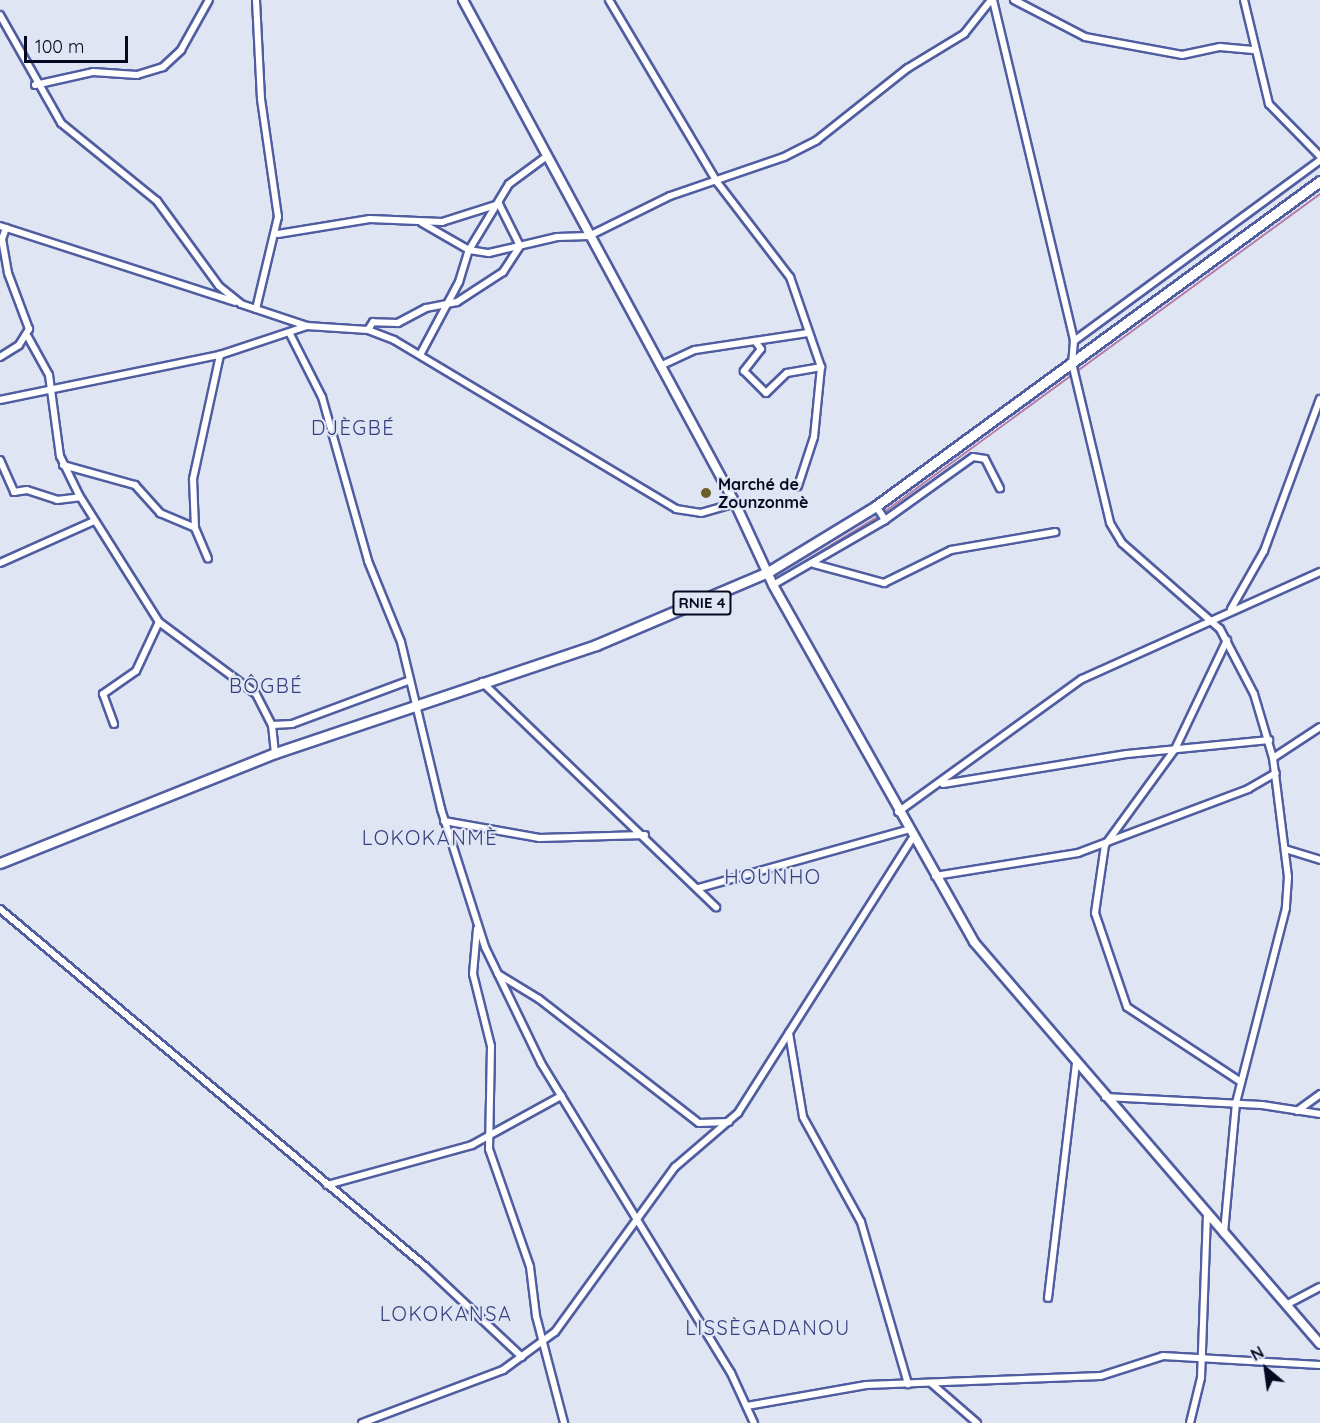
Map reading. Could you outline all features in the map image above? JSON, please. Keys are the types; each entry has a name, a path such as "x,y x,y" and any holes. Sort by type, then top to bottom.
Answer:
{"main road":[{"name":"RNIE 4","path":"0,862 275,753 654,623 768,572 881,514 1072,363 1320,181"}],"street":[{"path":"35,85 93,72 136,75 163,67 181,50 209,0"},
{"path":"256,0 261,99 278,234 256,309"},
{"path":"463,0 735,503 773,585 912,838 989,963 1320,1344"},
{"path":"609,0 717,182 783,264 821,367 814,437 798,486"},
{"path":"422,223 469,250 517,248 557,237 590,236 670,196 717,182 784,157 846,121 908,68 964,34 992,0"},
{"path":"992,0 1074,341 1072,363 1117,537 1215,621 1254,694 1269,740 1276,773 1285,849 1286,908 1236,1103 1224,1234"},
{"path":"1014,0 1085,37 1182,55 1220,47 1256,50"},
{"path":"1074,341 1320,158 1269,104 1244,0"},
{"path":"0,15 35,85 83,145 158,201 219,286 241,304"},
{"path":"420,355 459,282 469,250 498,204 517,176 547,156"},
{"path":"278,234 370,219 422,223 461,218 498,204"},
{"path":"498,204 517,248"},
{"path":"275,753 272,725 244,680 159,622 94,520 63,465 48,393 48,371 28,337 28,322 8,273 2,231 307,326 368,330 420,355 676,509 701,513 735,503"},
{"path":"368,330 373,322 398,323 446,304 503,272 517,248"},
{"path":"459,282 473,287"},
{"path":"0,400 48,393 220,355 290,334 307,326"},
{"path":"660,366 695,350 808,333"},
{"path":"290,334 322,397 342,477 417,703 444,820 477,926 497,974 561,1096 747,1406 754,1423"},
{"path":"0,357 28,337"},
{"path":"755,341 760,349 744,371 766,393 787,373 821,367"},
{"path":"208,558 195,528 193,479 220,355"},
{"path":"1231,609 1264,551 1320,399"},
{"path":"773,585 814,564 881,514 973,457 985,459 1000,488"},
{"path":"0,460 14,492 27,490 57,500 80,497"},
{"path":"63,465 82,475 135,485 159,513 195,528"},
{"path":"0,563 94,520"},
{"path":"814,564 884,583 951,550 1055,532"},
{"path":"898,812 943,784 1082,679 1215,621 1231,609 1320,572"},
{"path":"114,724 103,694 136,670 159,622"},
{"path":"1227,640 1175,749 1105,845 1095,913 1121,1000 1241,1082"},
{"path":"272,725 292,724 410,680"},
{"path":"481,682 645,835 716,907"},
{"path":"1273,758 1320,727"},
{"path":"943,784 1175,749 1269,740"},
{"path":"934,876 1105,845 1276,773"},
{"path":"444,820 539,838 645,835"},
{"path":"699,888 908,830"},
{"path":"362,1423 444,1394 522,1357 546,1341 568,1318 634,1219 697,1144 731,1121 912,838"},
{"path":"1285,849 1320,860"},
{"path":"0,909 458,1295 522,1357"},
{"path":"477,926 473,974 491,1046 488,1139 530,1267 564,1423"},
{"path":"497,974 539,999 699,1123 731,1121"},
{"path":"789,1033 801,1110 861,1222 908,1384"},
{"path":"1048,1298 1076,1064"},
{"path":"1297,1111 1320,1094"},
{"path":"327,1185 488,1139 561,1096"},
{"path":"1105,1097 1236,1103 1320,1114"},
{"path":"1190,1423 1199,1399 1207,1215"},
{"path":"1286,1305 1320,1287"},
{"path":"747,1406 821,1389 1101,1376 1162,1356 1320,1365"},
{"path":"931,1383 977,1423"}],"waterway":[{"path":"790,570 876,518 1320,194"}],"place":[{"name":"Marché de Zounzonmè","path":"706,493"}],"district":[{"name":"DJÈGBÉ","path":"353,427"},
{"name":"BÔGBÉ","path":"266,685"},
{"name":"LOKOKANMÈ","path":"430,837"},
{"name":"HOUNHO","path":"773,876"},
{"name":"LOKOKANSA","path":"446,1313"},
{"name":"LISSÈGADANOU","path":"768,1327"}]}
